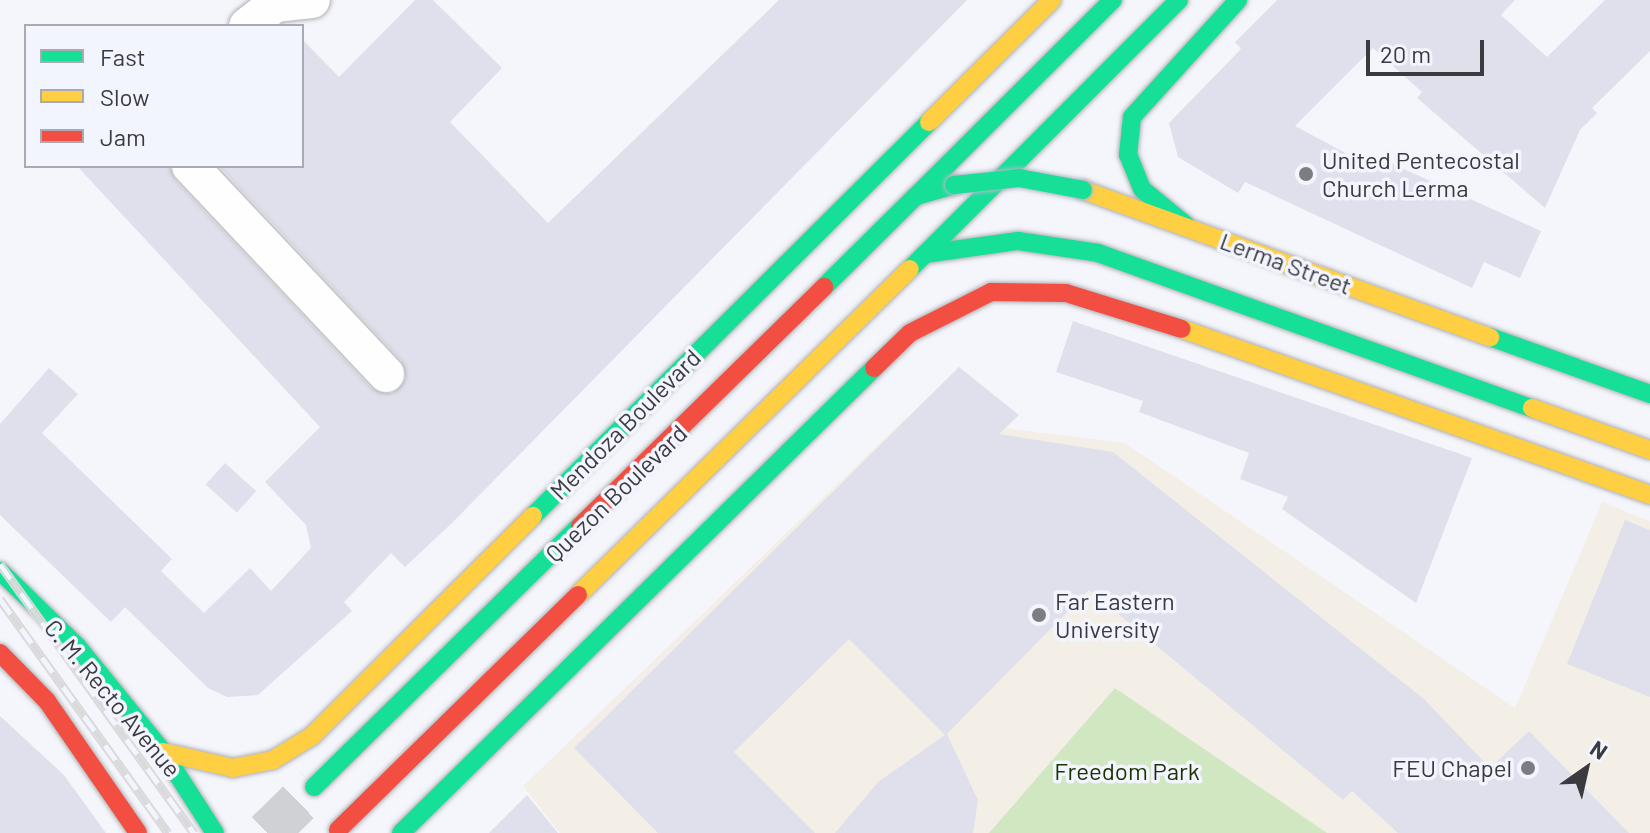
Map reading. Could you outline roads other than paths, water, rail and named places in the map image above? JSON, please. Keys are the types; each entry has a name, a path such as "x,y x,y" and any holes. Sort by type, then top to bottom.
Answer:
{"main road":[{"path":"916,196 1113,0"},
{"path":"925,254 1179,0"},
{"path":"1189,228 1142,189 1128,155 1132,117 1238,0"},
{"name":"Mendoza Boulevard","path":"163,752 233,768 299,747 1033,4"},
{"name":"Lerma Street","path":"916,196 954,185 1019,178 1083,190 1650,394"},
{"name":"Quezon Boulevard","path":"314,787 916,196"},
{"path":"925,254 1018,241 1098,253 1650,450"},
{"name":"Quezon Boulevard","path":"338,830 925,254"},
{"path":"401,833 910,333 991,292 1066,293 1152,318 1650,495"},
{"name":"C. M. Recto Avenue","path":"0,571 77,646 163,752 215,833"},
{"path":"0,653 47,701 138,833"}],"street":[{"path":"250,24 275,4 312,0"},
{"path":"1033,4 1066,48"},
{"path":"192,168 386,374"}],"tunnel":[{"path":"267,833 314,787"}],"railway":[{"path":"0,564 194,833"},
{"path":"0,599 168,833"}],"place":[{"name":"United Pentecostal Church Lerma","path":"1306,174"},
{"name":"Far Eastern University","path":"1039,615"},
{"name":"FEU Chapel","path":"1528,768"}],"park label":[{"name":"Freedom Park","path":"1127,771"}]}
